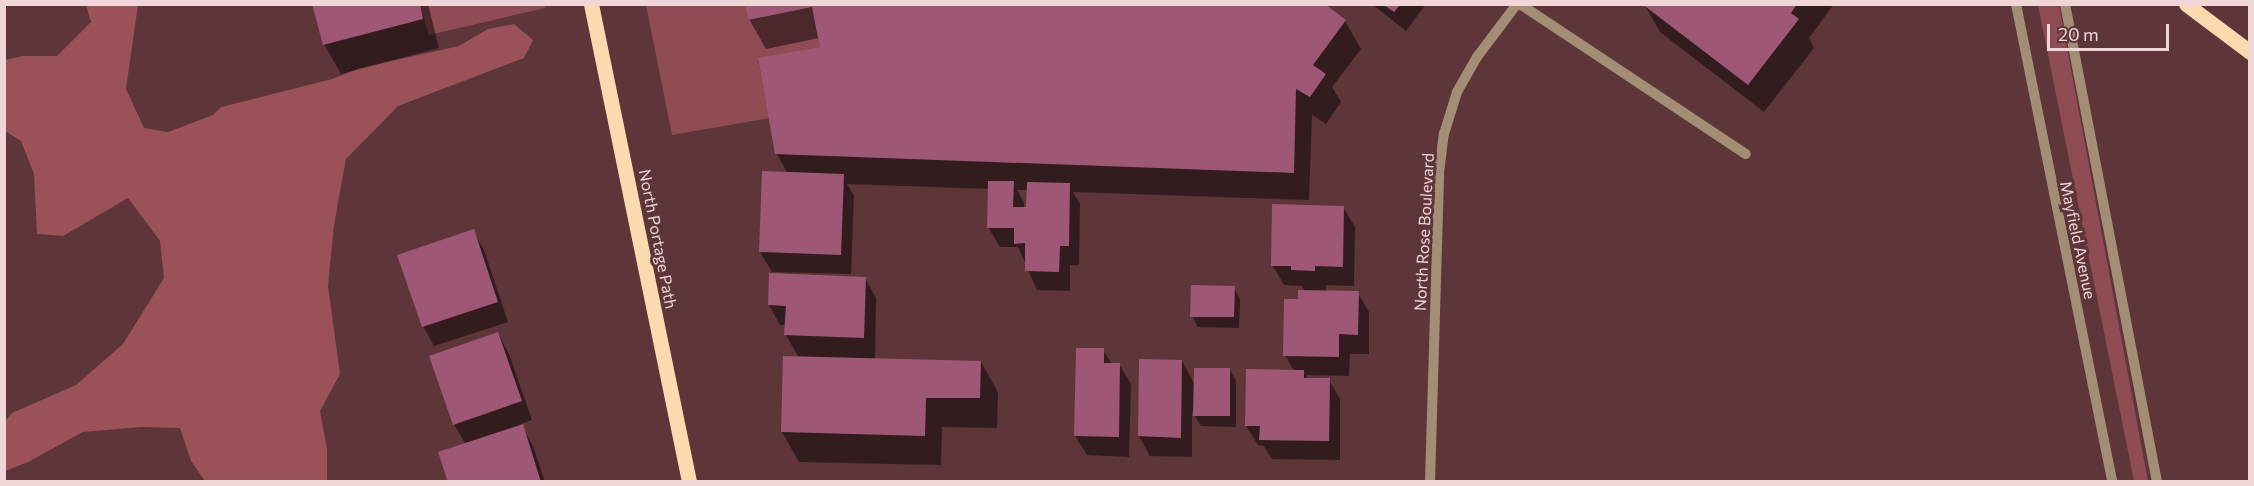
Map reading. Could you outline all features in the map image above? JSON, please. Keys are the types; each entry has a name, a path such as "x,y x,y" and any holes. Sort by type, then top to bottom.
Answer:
{"main road":[{"name":"North Portage Path","path":"591,4 689,482"},
{"path":"2186,4 2250,52"}],"street":[{"path":"1518,4 1746,154"},
{"name":"North Rose Boulevard","path":"1430,482 1439,173 1444,134 1457,92 1477,57 1518,4"},
{"name":"Mayfield Avenue","path":"2016,4 2112,482"},
{"name":"Mayfield Avenue","path":"2066,4 2157,482"}],"shaded area":[{"path":"544,4 545,8 429,35 420,5"},
{"path":"86,5 138,5 126,89 144,128 168,132 213,115 221,107 332,79 360,68 459,46 488,29 514,24 533,40 524,58 398,106 346,159 334,225 328,286 340,374 320,411 327,449 327,481 205,481 191,461 180,428 142,427 83,432 28,462 5,471 5,421 12,413 76,385 123,344 164,278 160,241 128,198 63,236 37,234 34,174 21,141 5,131 5,60 23,56 57,56 91,22"},
{"path":"646,5 745,5 748,20 812,7 820,47 758,59 769,118 672,135"},
{"path":"2038,5 2059,5 2148,481 2134,481"}],"building":[{"path":"312,4 420,4 423,19 323,45"},
{"path":"1642,4 1797,4 1791,13 1799,19 1748,85"},
{"path":"745,5 1326,5 1346,20 1313,65 1326,74 1310,97 1296,89 1294,173 775,154 758,58 820,47 812,7 748,20"},
{"path":"1384,5 1400,5 1394,12"},
{"path":"762,171 844,174 841,255 759,252"},
{"path":"988,181 1014,181 1013,207 1026,207 1027,182 1070,183 1069,246 1060,246 1059,272 1025,271 1025,243 1014,244 1014,228 987,228"},
{"path":"1272,204 1344,206 1343,267 1315,266 1315,271 1291,270 1291,266 1271,266"},
{"path":"474,229 498,302 422,327 397,255"},
{"path":"769,273 866,277 864,338 784,335 786,306 768,305"},
{"path":"1191,285 1235,286 1234,317 1190,317"},
{"path":"1298,290 1359,291 1358,335 1339,334 1339,357 1283,356 1284,299 1298,299"},
{"path":"498,332 522,401 453,425 429,356"},
{"path":"1076,348 1104,348 1104,363 1120,363 1119,437 1074,436"},
{"path":"783,356 981,361 980,398 926,398 925,436 781,432"},
{"path":"1139,359 1182,360 1181,438 1138,436"},
{"path":"1194,368 1230,368 1230,416 1193,416"},
{"path":"1246,369 1304,370 1304,378 1330,378 1329,441 1259,440 1260,426 1245,426"},
{"path":"523,424 541,482 448,482 438,452"}]}
